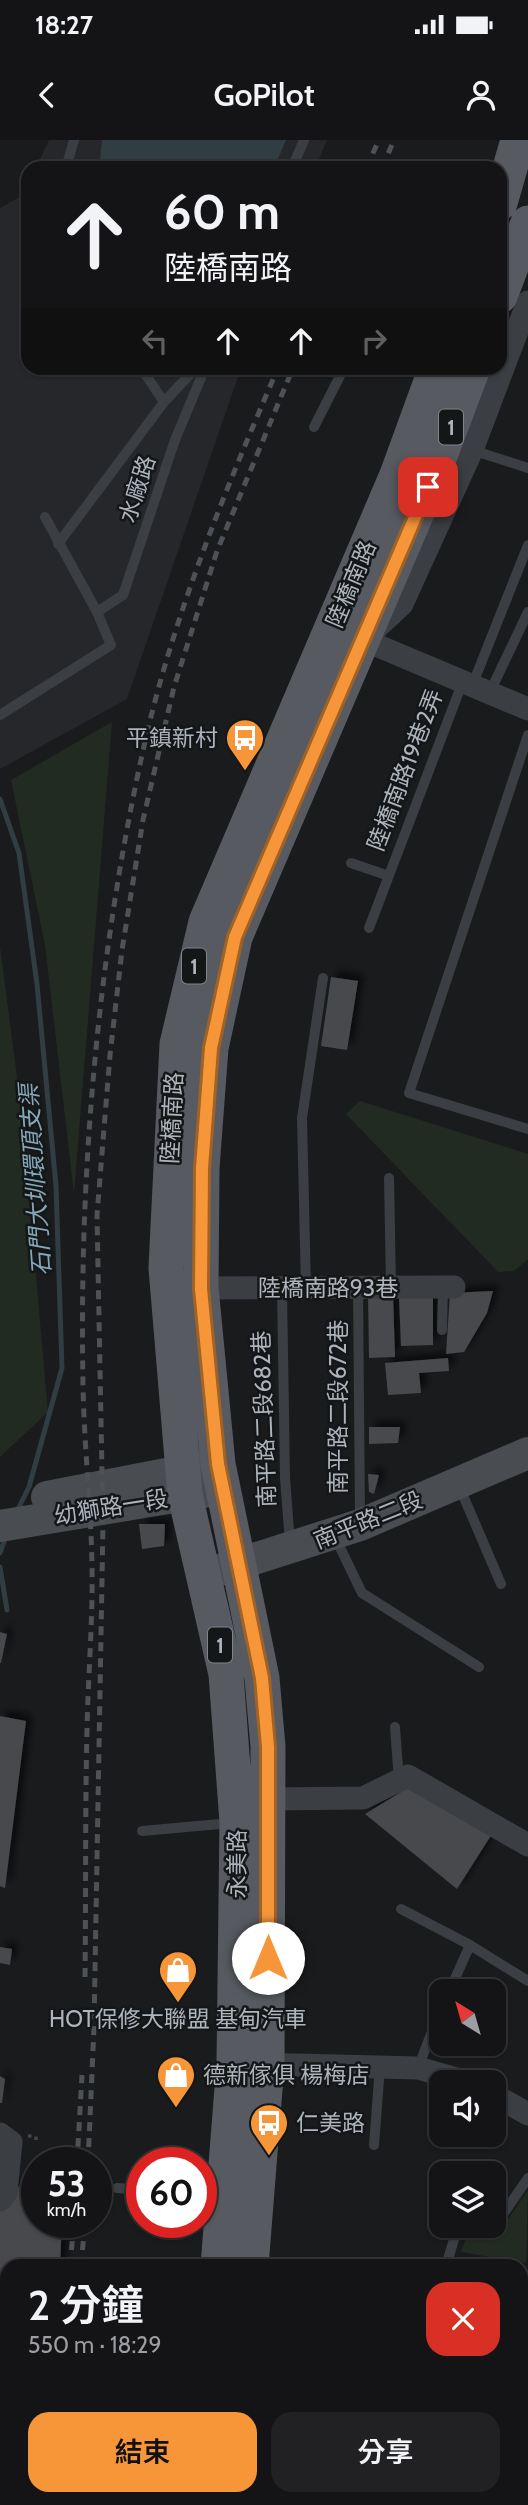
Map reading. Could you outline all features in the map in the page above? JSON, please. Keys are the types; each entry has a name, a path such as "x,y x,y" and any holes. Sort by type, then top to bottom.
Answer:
{"main road":[{"path":"507,178 518,140"},
{"path":"507,278 528,223"},
{"name":"1","path":"413,481 435,375"},
{"name":"1","path":"413,481 469,375"},
{"name":"陸橋南路","path":"247,1806 226,1674 184,1482 166,1268 177,1044 206,922 349,633 413,481"},
{"name":"陸橋南路","path":"247,1806 268,1747 262,1678 220,1476 201,1289 202,1168 217,1011 235,937 287,835 349,633"},
{"name":"永美路","path":"220,2259 235,2200 251,2064 247,1806"},
{"name":"永美路","path":"235,2200 249,2259"}],"street":[{"name":"陸橋南路","path":"507,358 528,302"},
{"name":"陸橋南路","path":"349,633 402,604 472,450 500,375"},
{"path":"349,633 528,709"},
{"name":"陸橋南路93巷","path":"201,1289 449,1287"},
{"name":"南平路二段","path":"204,1575 347,1530 528,1453"},
{"name":"幼獅路一段","path":"0,1506 220,1476"},
{"name":"幼獅路一段","path":"0,1526 184,1482"},
{"path":"247,1806 363,1798 408,1776 528,1845"},
{"path":"251,2064 380,2066 429,2071"},
{"path":"506,2102 528,2114"},
{"path":"0,2134 11,2143 6,2193 0,2200"}],"lane":[{"path":"68,161 74,140"},
{"path":"295,161 304,140"},
{"path":"146,375 164,402"},
{"path":"58,544 164,402 189,375"},
{"name":"水廠路","path":"97,612 123,595 175,440 202,375"},
{"path":"314,427 340,375"},
{"path":"472,450 528,468"},
{"path":"1,711 111,645 97,612 45,517"},
{"path":"474,687 528,545"},
{"path":"474,687 528,612"},
{"name":"陸橋南路19巷2弄","path":"369,928 386,875 474,687"},
{"path":"528,735 409,1093 528,1129"},
{"name":"陸橋南路19巷2弄","path":"351,863 386,875"},
{"path":"306,1288 302,1118 323,978"},
{"path":"389,1178 391,1287"},
{"path":"442,1330 449,1287"},
{"name":"南平路二段682巷","path":"282,1288 285,1478 291,1549"},
{"name":"南平路二段672巷","path":"347,1530 359,1288"},
{"path":"458,1483 502,1584"},
{"path":"347,1530 362,1593 479,1667"},
{"path":"395,1727 400,1781"},
{"path":"142,1831 247,1806"},
{"path":"401,1909 470,1945 528,1981"},
{"path":"455,1979 470,1945"},
{"path":"418,2068 429,2039"},
{"path":"374,2145 380,2066"},
{"path":"506,2210 528,2178"},
{"path":"117,2188 126,2189"},
{"path":"448,2259 454,2238"}],"shaded area":[{"path":"49,140 327,140 318,161 39,161"},
{"path":"102,140 286,140 277,161 100,161"},
{"path":"21,196 21,375 239,375 127,699 0,769 0,208"},
{"path":"112,722 74,1194 45,945 11,780"},
{"path":"0,946 22,1116 48,1412 0,1457"},
{"path":"360,1101 528,1154 528,1259 514,1271 498,1272 346,1114"},
{"path":"528,2190 526,2259 502,2259 461,2252 466,2238 506,2238 506,2222"}],"building":[{"path":"331,977 358,981 347,1050 321,1046"},
{"path":"493,1291 487,1313 464,1352 446,1354 450,1293"},
{"path":"393,1294 395,1357 369,1358 368,1295"},
{"path":"433,1294 433,1345 401,1346 399,1296"},
{"path":"448,1358 449,1371 419,1373 421,1393 388,1395 385,1363"},
{"path":"369,1427 400,1427 398,1443 369,1444"},
{"path":"368,1474 379,1475 374,1494 369,1492"},
{"path":"139,1524 165,1524 164,1546 142,1549"},
{"path":"0,1632 7,1634 1,1663 0,1663"},
{"path":"0,1716 26,1721 5,1888 0,1886"},
{"path":"411,1786 492,1834 457,1889 365,1814"},
{"path":"0,1947 12,1949 10,1965 0,1963"},
{"path":"0,2076 5,2079 2,2103 0,2103"},
{"path":"21,2184 21,2238 61,2238 60,2259 0,2259 0,2209"}],"waterway":[{"name":"石門大圳環頂支渠","path":"0,799 19,853 37,984 56,1186 62,1368 29,1487 17,1511"},
{"name":"石門大圳環頂支渠","path":"0,1553 6,1536"},
{"name":"石門大圳環頂支渠","path":"0,1567 7,1610"}],"railway":[{"path":"369,161 379,140"},
{"path":"385,161 394,140"},
{"path":"85,1977 86,1761 92,1587 84,1408 84,1227 94,1068 103,989 126,833 154,705 201,558 275,375"},
{"path":"89,2147 94,2027 103,1523 97,1215 110,1055 122,950 143,820 174,687 217,551 290,375"},
{"path":"78,2147 82,2075"},
{"path":"71,2259 73,2238"},
{"path":"82,2259 84,2238"}],"place":[{"name":"平鎮新村","path":"245,772"},
{"name":"HOT保修大聯盟 基甸汽車","path":"178,2004"},
{"name":"德新傢俱 楊梅店","path":"176,2109"},
{"name":"仁美路","path":"269,2157"}],"route":[{"path":"268,1958 268,1747 262,1678 218,1464 201,1289 202,1168 211,1048 235,937 428,487"}]}
